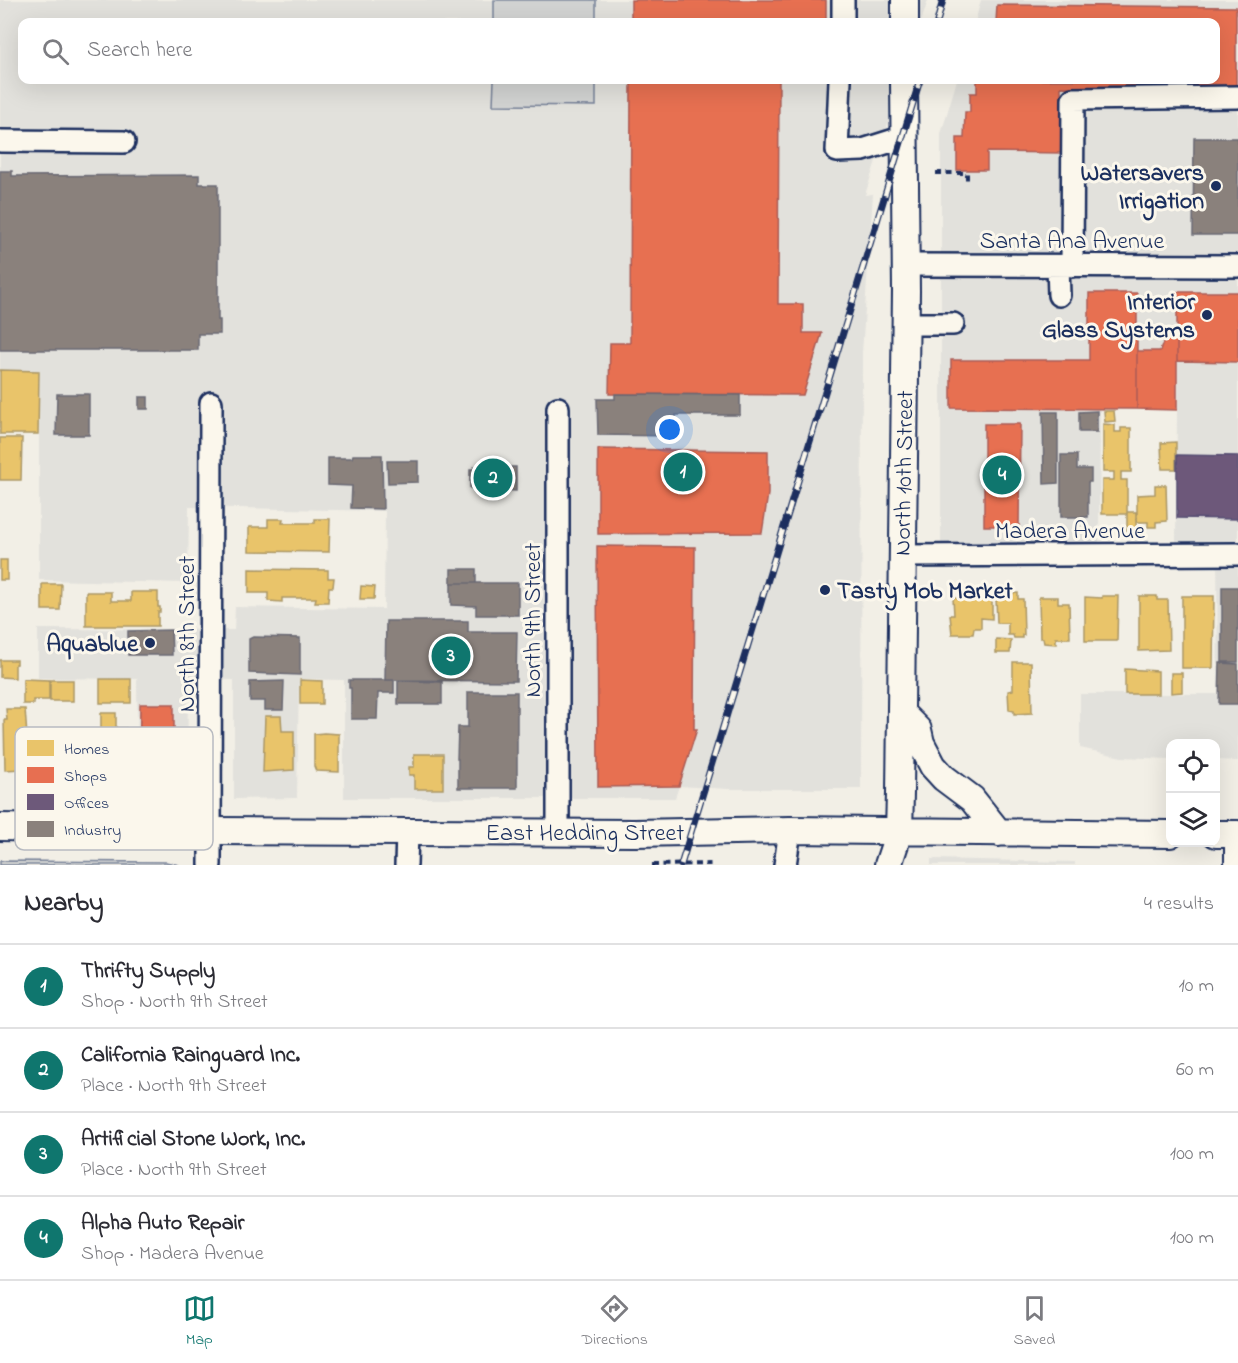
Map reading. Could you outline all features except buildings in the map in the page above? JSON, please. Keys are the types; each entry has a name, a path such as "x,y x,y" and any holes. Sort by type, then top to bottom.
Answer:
{"main road":[{"path":"905,0 905,18"},
{"name":"North 10th Street","path":"888,865 899,831 906,324 904,84"},
{"path":"901,713 918,730 921,742 933,766 944,778 972,799 999,833"},
{"name":"East Hedding Street","path":"0,827 15,827"},
{"name":"East Hedding Street","path":"213,831 558,833 790,830 1166,834"},
{"path":"1220,834 1238,834 1238,865"}],"street":[{"path":"843,0 843,18"},
{"path":"840,84 837,151 864,150 904,137"},
{"path":"1059,295 1065,266 1073,141 1073,99 1238,97"},
{"path":"0,141 124,142"},
{"name":"Santa Ana Avenue","path":"906,265 1238,266"},
{"path":"906,324 953,324"},
{"name":"North 8th Street","path":"211,403 211,727"},
{"name":"North 9th Street","path":"558,408 558,833"},
{"name":"Madera Avenue","path":"902,556 1238,554"},
{"path":"785,865 790,830"},
{"path":"406,865 407,832"},
{"name":"North 8th Street","path":"210,850 210,865"}],"path":[{"path":"936,173 967,173 967,184"},
{"path":"652,865 712,864"}],"shaded area":[{"path":"0,0 928,0 922,18 18,18 18,84 901,84 865,195 873,194 862,353 861,789 728,789 679,786 675,798 344,798 344,680 299,679 297,798 234,799 234,680 188,679 188,727 137,727 137,679 38,678 38,629 234,630 235,607 384,609 385,511 189,507 188,583 39,580 39,371 0,370"},
{"path":"494,0 596,0 596,18 494,18"},
{"path":"981,0 1238,0 1238,761 1220,760 1220,739 1166,739 1166,759 1122,757 1080,748 1080,694 1218,694 1217,542 1176,542 1177,410 1100,410 1099,543 941,543 941,134 956,84 1220,84 1220,18 976,18"},
{"path":"494,84 596,84 596,106 493,105"},
{"path":"931,859 1075,862 1075,865 931,865"},
{"path":"0,861 166,862 179,865 0,865"}],"railway":[{"path":"938,18 943,0"},
{"path":"681,865 919,84"}],"place":[{"name":"Watersavers Irrigation","path":"1216,186"},
{"name":"Interior Glass Systems","path":"1207,315"},
{"name":"Thrifty Supply","path":"683,472"},
{"name":"Alpha Auto Repair","path":"1002,475"},
{"name":"California Rainguard Inc.","path":"493,478"},
{"name":"Tasty Mob Market","path":"825,590"},
{"name":"Aquablue","path":"150,643"},
{"name":"Artificial Stone Work, Inc.","path":"451,656"}]}
